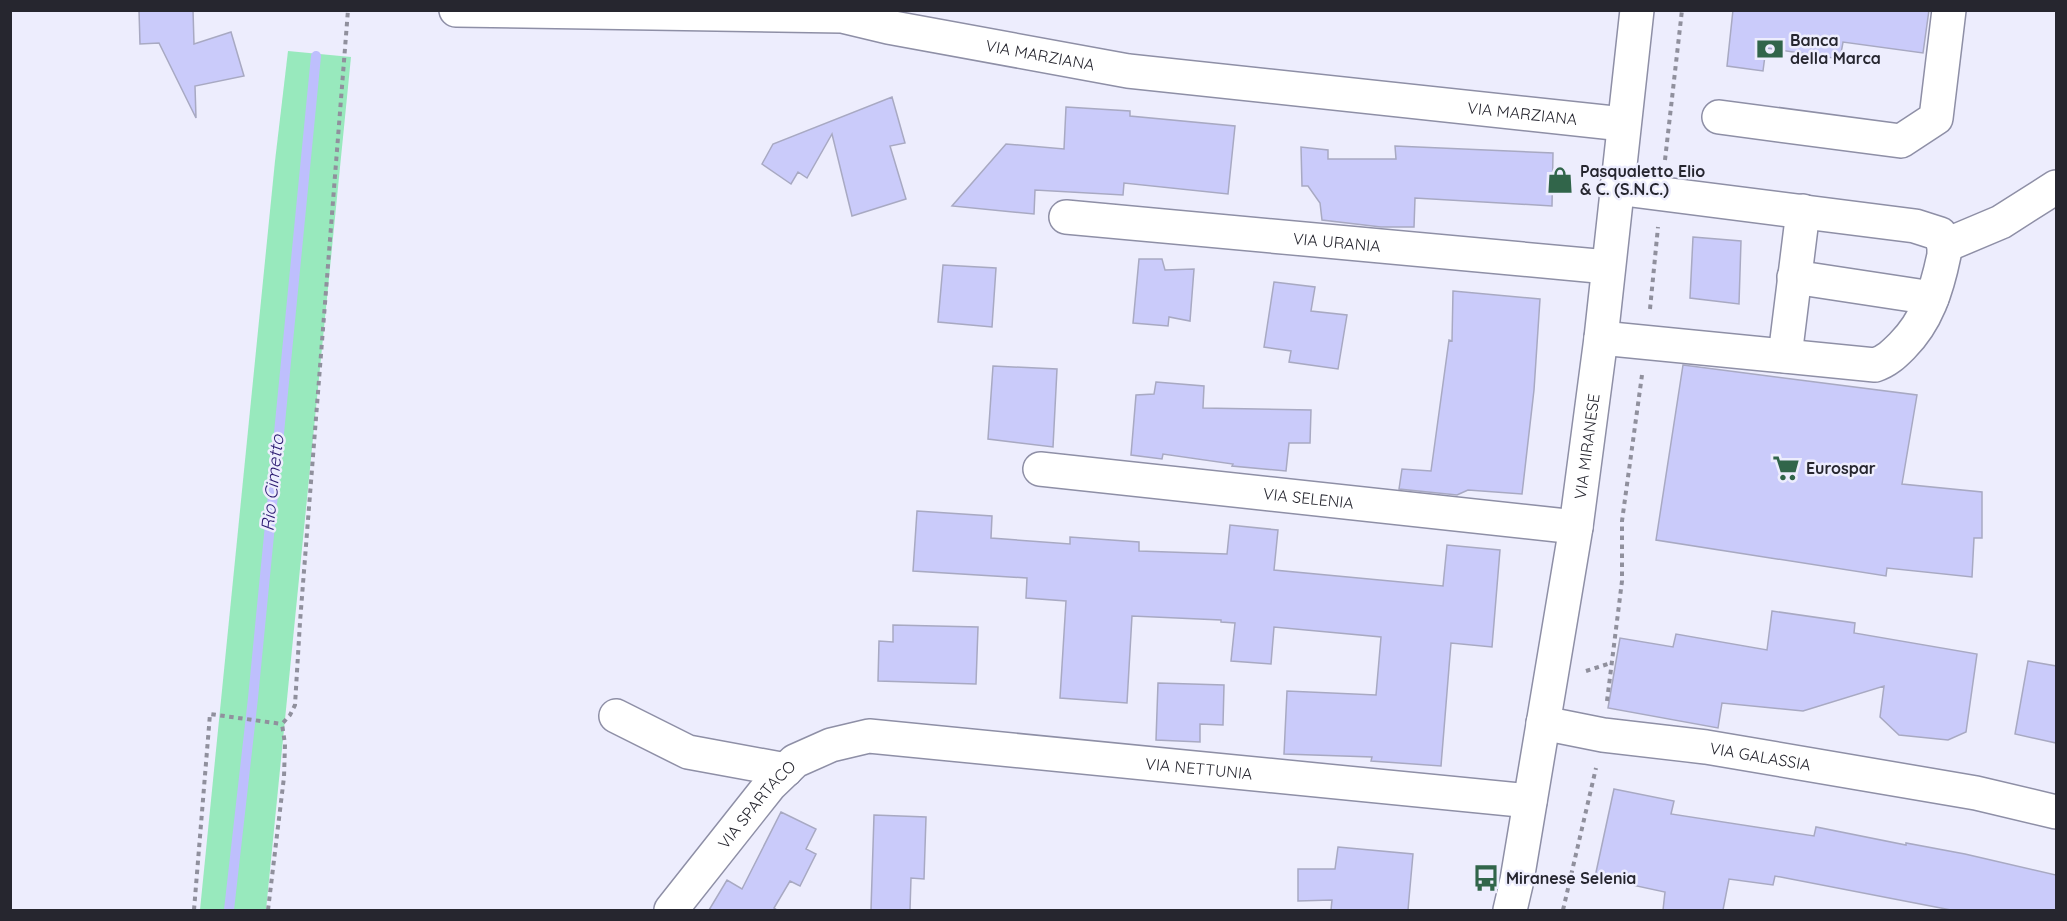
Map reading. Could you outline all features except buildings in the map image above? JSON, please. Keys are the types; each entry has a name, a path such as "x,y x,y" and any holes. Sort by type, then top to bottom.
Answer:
{"street":[{"name":"VIA MARZIANA","path":"456,10 842,16 888,27 1128,71 1623,124"},
{"name":"VIA MIRANESE","path":"1514,895 1576,527 1601,338 1637,10"},
{"path":"1719,117 1901,141 1936,118 1949,10"},
{"path":"1944,246 2001,222 2056,187"},
{"path":"1601,338 1879,364 1894,354 1916,330 1929,308 1940,272 1944,246 1940,234 1925,228 1616,188"},
{"path":"1785,356 1803,211"},
{"name":"VIA URANIA","path":"1066,217 1608,267"},
{"path":"1794,277 1932,298"},
{"name":"VIA SELENIA","path":"1040,469 1576,527"},
{"path":"616,716 688,752 786,770"},
{"name":"VIA GALASSIA","path":"1543,723 1603,735 1706,747 1976,793 2056,812"},
{"name":"VIA SPARTACO","path":"671,910 770,785 795,761 831,745 869,736"},
{"name":"VIA NETTUNIA","path":"869,736 1530,801"}],"path":[{"path":"282,724 295,705 300,610 348,10"},
{"path":"1563,910 1603,735 1622,581 1622,521 1643,370"},
{"path":"1583,672 1611,663"},
{"path":"194,910 210,714 282,724"},
{"path":"268,910 284,777 285,744 282,724"}],"green space":[{"path":"288,51 351,57 266,910 200,910 275,161"}],"waterway":[{"name":"Rio Cimetto","path":"229,910 253,698 316,56"}],"place":[{"name":"Banca della Marca","path":"1770,49"},
{"name":"Pasqualetto Elio & C. (S.N.C.)","path":"1560,180"},
{"name":"Eurospar","path":"1786,468"},
{"name":"Miranese Selenia","path":"1486,878"}]}
